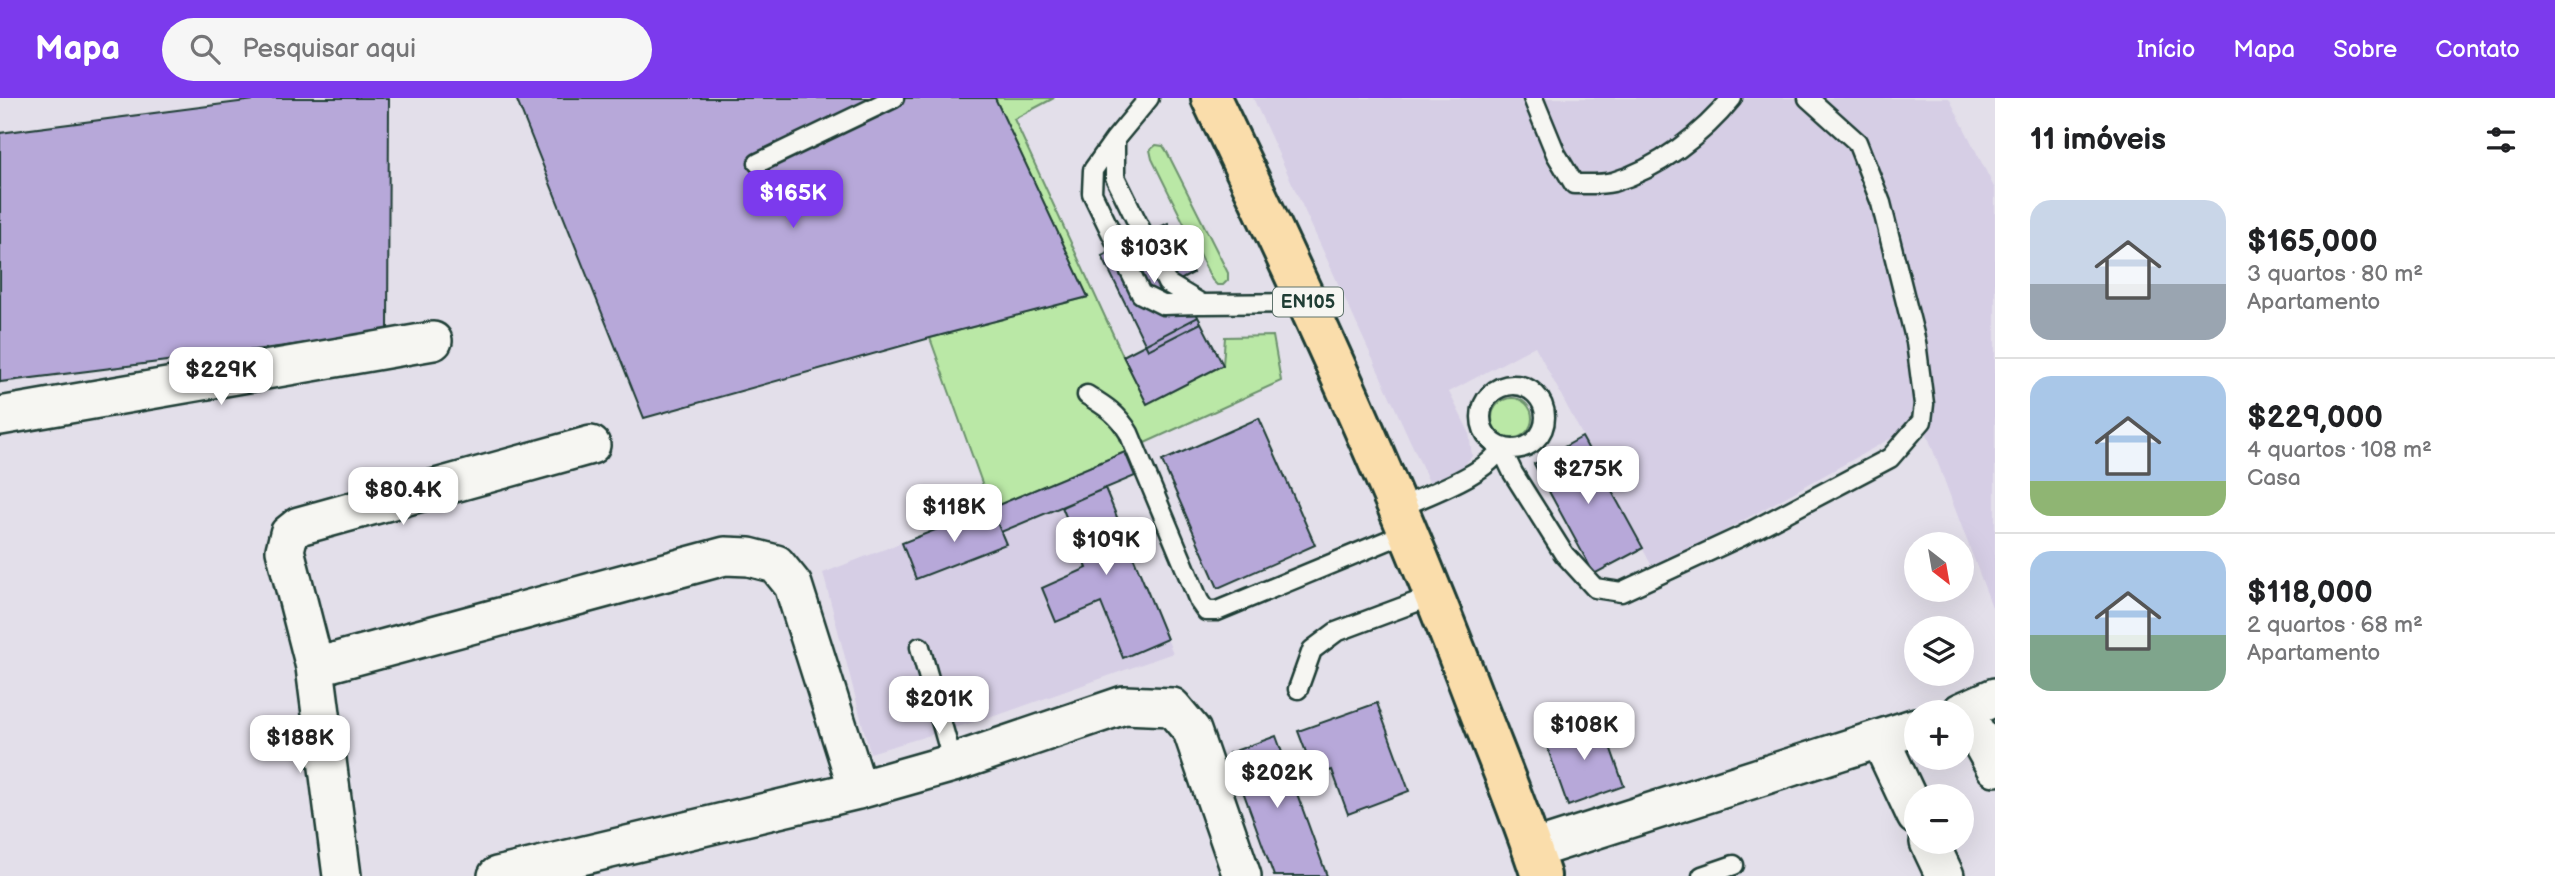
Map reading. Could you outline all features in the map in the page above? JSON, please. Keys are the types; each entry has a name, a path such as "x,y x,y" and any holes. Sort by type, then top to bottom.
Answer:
{"main road":[{"name":"EN105","path":"1211,98 1309,303 1404,520 1536,863"}],"street":[{"path":"0,415 433,341"},
{"path":"342,876 316,667 285,550 289,534 299,526 591,445"},
{"path":"316,667 725,556 749,557 776,564 793,585 858,790"},
{"path":"496,876 858,790 953,763 1124,705 1172,707 1192,731 1242,876"},
{"path":"1974,710 1995,767"},
{"path":"1536,863 1904,731"},
{"path":"1880,739 1904,790"},
{"path":"1935,854 1945,876"}],"lane":[{"path":"758,163 894,98"},
{"path":"1149,98 1115,138 1093,170 1092,193 1141,294 1163,305 1309,303"},
{"path":"1533,98 1556,154 1574,184 1611,183 1651,166 1701,129 1721,112 1732,98"},
{"path":"1087,395 1121,419 1129,433 1199,601 1206,611 1217,611 1404,520 1495,460 1501,448 1564,554 1595,588 1621,592 1742,536 1890,458 1922,421 1924,404 1916,342 1881,203 1857,142 1808,98"},
{"path":"1115,138 1115,177 1167,283 1202,304"},
{"path":"1298,689 1312,650 1336,632 1435,595"},
{"path":"920,647 953,763"},
{"path":"1702,876 1734,866"}],"shaded area":[{"path":"1253,98 1949,98 1995,189 1995,607 1992,607 1974,559 1974,532 1964,532 1922,421 1654,570 1535,346 1449,392 1469,432 1472,456 1463,467 1430,484"},
{"path":"1125,452 1135,476 1105,489 1173,653 1001,714 870,753 823,573 991,508"}],"green space":[{"path":"995,98 1054,98 1014,119 1147,404 1223,365 1225,337 1273,336 1281,381 1125,452 991,508 930,338 1088,297"},
{"path":"1156,145 1163,146 1167,152 1228,273 1228,280 1223,285 1217,285 1212,280 1152,159 1150,150"},
{"path":"1512,398 1520,399 1526,404 1531,410 1531,426 1526,432 1520,437 1512,438 1504,437 1498,432 1493,426 1492,418 1493,410 1498,404 1504,399"}],"building":[{"path":"269,98 389,98 388,333 0,382 0,133"},
{"path":"516,98 995,98 1088,297 644,418"},
{"path":"1168,223 1193,273 1180,280 1201,323 1148,350 1102,256"},
{"path":"1198,317 1223,365 1147,404 1123,356"},
{"path":"1259,418 1315,545 1218,588 1162,461"},
{"path":"1582,437 1643,548 1594,574 1534,464"},
{"path":"1125,452 1135,476 1001,532 991,508"},
{"path":"1105,488 1167,639 1123,658 1101,603 1056,622 1042,588 1087,568 1062,507"},
{"path":"991,508 1006,544 916,579 902,543"},
{"path":"1377,703 1409,791 1348,814 1332,770 1315,776 1298,731"},
{"path":"1600,718 1624,786 1568,806 1544,738"},
{"path":"1276,736 1327,876 1274,876 1229,753"}]}
